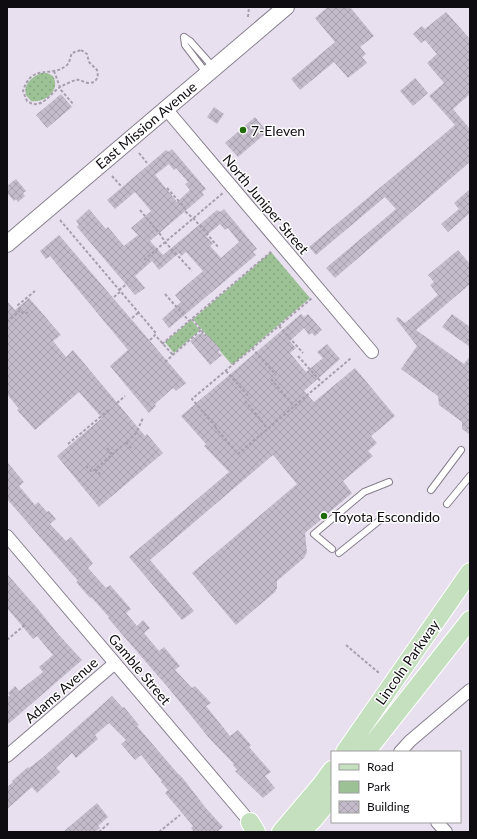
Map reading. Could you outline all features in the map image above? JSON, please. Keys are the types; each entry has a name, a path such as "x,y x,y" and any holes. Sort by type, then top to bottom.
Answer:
{"main road":[{"name":"East Mission Avenue","path":"7,244 286,7"},
{"name":"Lincoln Parkway","path":"345,751 469,576"},
{"name":"Lincoln Parkway","path":"367,751 470,620"},
{"path":"281,832 331,771"},
{"path":"300,832 313,820 331,798"}],"street":[{"name":"North Juniper Street","path":"166,108 372,352"},
{"name":"Gamble Street","path":"7,536 253,827"},
{"name":"Adams Avenue","path":"7,756 115,663"},
{"path":"401,751 410,741 470,690"},
{"path":"438,823 446,832"}],"lane":[{"path":"184,37 190,41 211,71 185,45 184,37"},
{"path":"431,490 462,450"},
{"path":"447,504 470,476"},
{"path":"332,549 314,534 364,492 389,482"},
{"path":"339,553 380,520"}],"path":[{"path":"248,17 249,7"},
{"path":"81,50 87,54 89,62 97,70 98,76 94,82 87,83 77,80 60,86 49,98 41,103 34,104 30,103 25,97 23,91 30,78 40,72 54,71 68,64 72,53 81,50"},
{"path":"54,71 61,90 74,106"},
{"path":"139,153 147,163"},
{"path":"112,176 121,186"},
{"path":"166,188 219,248"},
{"path":"144,260 223,193"},
{"path":"140,210 165,242 192,271"},
{"path":"60,220 155,332 155,335 162,344 173,355"},
{"path":"162,344 272,251"},
{"path":"114,297 128,283"},
{"path":"28,312 25,314 20,311 18,305 35,291"},
{"path":"166,294 189,321"},
{"path":"312,298 192,399 238,454 351,358"},
{"path":"7,322 20,311"},
{"path":"132,318 138,313"},
{"path":"192,319 206,336"},
{"path":"279,326 303,353"},
{"path":"165,362 201,330"},
{"path":"150,340 155,335"},
{"path":"252,348 276,375"},
{"path":"298,356 322,383"},
{"path":"226,371 250,398"},
{"path":"271,379 294,406"},
{"path":"117,403 125,396"},
{"path":"245,401 268,429"},
{"path":"68,444 110,409"},
{"path":"86,466 92,472 136,433 143,418"},
{"path":"126,442 131,448"},
{"path":"107,448 112,454"},
{"path":"95,469 100,474"},
{"path":"7,640 26,624"},
{"path":"346,645 379,673"},
{"path":"159,832 180,815"},
{"path":"99,832 110,822"}],"green space":[{"path":"41,73 47,73 53,76 55,87 46,98 31,101 26,95 25,91 27,84"},
{"path":"271,252 310,298 232,365 193,319"},
{"path":"191,320 200,330 174,353 165,342"}],"building":[{"path":"328,7 350,7 374,36 360,47 366,54 362,57 367,63 348,78 334,62 300,90 291,79 335,42 315,18"},
{"path":"446,12 470,39 470,94 453,109 470,129 470,162 335,278 326,268 396,209 385,197 316,255 309,247 455,125 429,96 444,83 427,63 437,54 425,40 421,43 413,34 422,26 425,29"},
{"path":"415,78 428,93 413,106 400,91"},
{"path":"61,94 72,107 47,128 36,115"},
{"path":"214,107 224,114 217,124 207,117"},
{"path":"255,117 267,132 238,157 225,143"},
{"path":"172,149 206,189 202,192 204,195 150,241 163,255 217,210 220,212 224,209 257,249 253,252 256,255 169,328 162,319 181,302 175,295 203,271 186,252 181,256 179,253 159,270 152,261 135,276 145,288 135,295 77,227 79,225 76,221 89,209 106,229 108,227 124,246 138,235 131,228 151,211 135,192 115,209 107,200 166,150 168,152","holes":["169,164 174,170 176,168 188,182 185,184 190,190 177,202 155,175","220,224 225,230 228,228 239,242 221,258 210,246 213,243 206,236"]},
{"path":"16,179 26,191 23,193 25,196 18,202 16,199 14,201 7,193 7,186"},
{"path":"470,189 470,213 448,232 441,224 459,209 454,203"},
{"path":"59,235 186,383 176,391 173,388 155,404 156,406 149,413 110,366 128,350 50,256 46,259 40,251"},
{"path":"458,250 470,264 470,284 416,330 464,364 470,356 470,435 462,429 462,422 439,405 438,396 401,369 417,346 396,319 398,317 405,323 438,295 430,285 434,282 428,275"},
{"path":"29,298 61,335 53,341 66,357 73,350 145,436 147,434 163,453 99,507 57,456 102,418 79,392 35,430 17,410 19,409 7,394 7,301 15,310"},
{"path":"301,314 304,317 308,314 322,330 315,336 312,333 309,335 304,328 290,341 296,348 290,353 306,372 323,358 317,352 327,344 340,359 304,391 314,402 355,368 395,416 371,436 377,443 368,451 373,456 343,481 352,493 305,533 307,552 304,558 277,581 277,588 275,592 236,625 192,573 297,484 273,455 150,560 194,611 182,620 129,557 229,472 204,446 206,444 181,416"},
{"path":"452,314 470,327 470,347 442,327"},
{"path":"202,332 206,337 208,335 221,350 218,352 222,355 210,365 190,341"},
{"path":"7,462 24,482 19,486 35,505 38,502 56,519 50,524 66,541 71,537 93,563 88,568 106,588 110,585 131,609 126,613 137,626 143,620 150,628 144,633 159,651 164,647 180,666 175,670 192,688 195,686 211,703 206,706 230,736 238,730 251,745 249,747 271,772 265,776 275,788 263,798 235,771 237,770 233,765 234,764 209,738 108,618 109,617 76,582 78,581 7,499"},
{"path":"7,574 82,660 7,725 7,698 10,695 8,693 15,686 19,691 43,672 39,667 53,655 37,636 33,639 7,608"},
{"path":"112,696 123,708 124,707 139,725 137,726 223,827 217,832 194,832 191,828 193,826 165,793 168,790 161,782 162,781 141,755 135,760 121,744 126,740 109,723 95,735 98,739 76,758 72,753 56,768 60,772 37,793 32,787 7,809 7,787 13,782 12,781 28,767 29,768 41,759"},
{"path":"97,803 108,817 98,826 100,828 95,832 63,832"}],"place":[{"name":"7-Eleven","path":"243,130"},
{"name":"Toyota Escondido","path":"324,516"}]}
